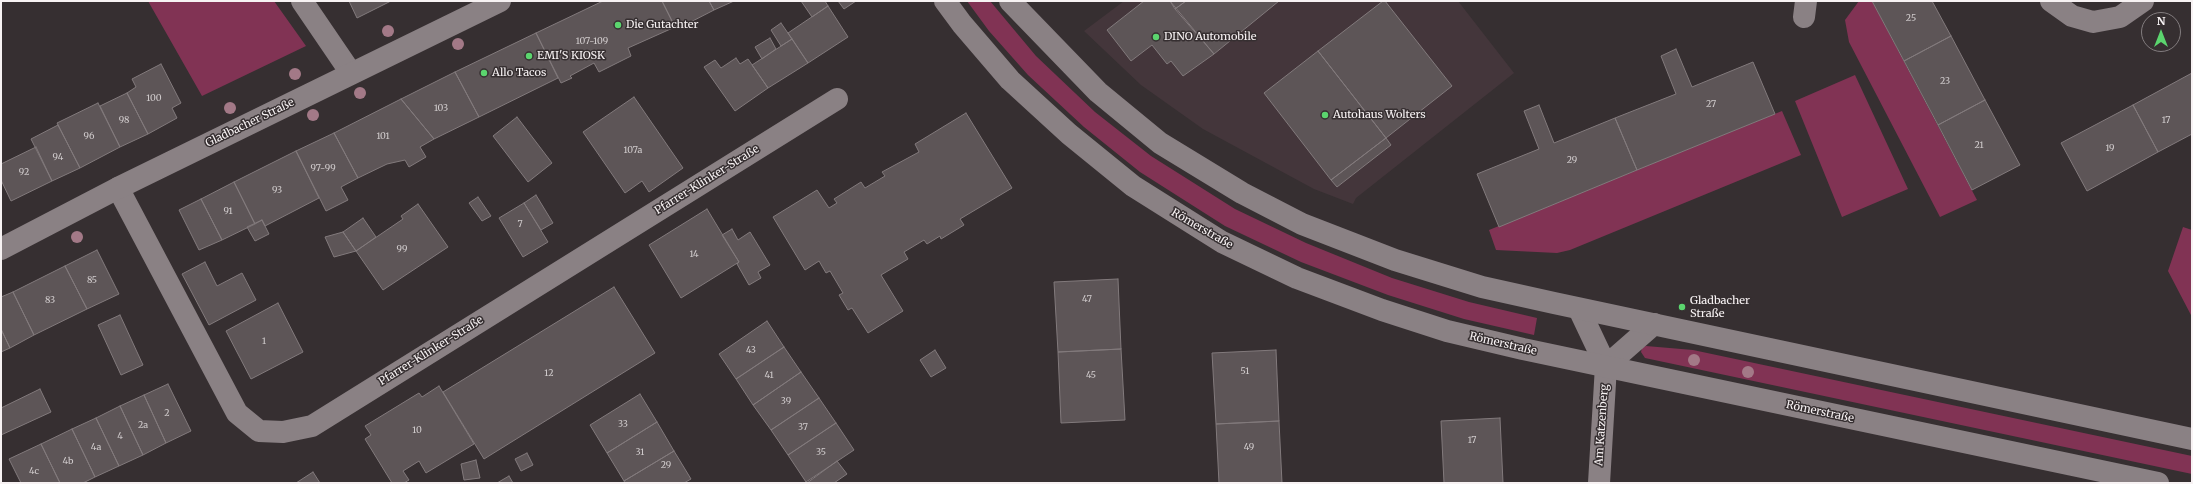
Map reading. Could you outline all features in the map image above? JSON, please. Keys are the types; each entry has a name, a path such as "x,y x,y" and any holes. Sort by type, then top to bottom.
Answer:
{"main road":[{"path":"302,1 352,73"},
{"name":"Gladbacher Straße","path":"1,249 118,188 500,1"},
{"name":"Römerstraße","path":"945,1 962,24 1010,80 1069,134 1133,186 1222,242 1297,278 1382,310 1447,330 1606,366 2158,483"},
{"path":"1010,1 1098,92 1160,143 1242,193 1302,224 1395,260 1482,287 1579,309 2192,439"},
{"path":"2051,1 2072,16 2093,22 2120,17 2143,1"},
{"name":"Pfarrer-Klinker-Straße","path":"118,188 237,413 259,431 283,432 312,426 837,99"},
{"name":"Am Katzenberg","path":"1579,309 1606,366 1599,483"},
{"path":"1606,366 1654,324"}],"shaded area":[{"path":"148,1 274,1 306,46 202,96"},
{"path":"967,1 990,1 1036,56 1095,112 1151,156 1235,209 1306,243 1392,278 1469,302 1537,318 1534,335 1464,319 1388,295 1301,262 1225,226 1140,172 1084,127 1028,75 989,31"},
{"path":"1124,1 1458,1 1514,73 1356,198 1353,204 1314,189 1203,129 1141,85 1084,31"},
{"path":"1859,1 1872,1 1977,200 1940,217 1849,42 1845,20"},
{"path":"1855,75 1908,189 1842,217 1795,101"},
{"path":"1782,111 1801,155 1570,250 1557,253 1496,250 1489,230"},
{"path":"2183,227 2192,230 2192,317 2168,271"},
{"path":"1646,346 1693,350 2192,456 2192,474 1645,358 1641,352 1642,348"}],"building":[{"path":"349,1 391,1 357,18"},
{"path":"603,1 662,1 675,27 628,48 631,56 599,72 594,63 570,76 572,78 561,83 536,33"},
{"path":"662,1 709,1 714,10 681,27 679,24 675,27"},
{"path":"709,1 734,1 714,10"},
{"path":"801,1 825,1 828,6 812,17"},
{"path":"838,1 856,1 844,9"},
{"name":"DINO Automobile","path":"1144,1 1170,1 1214,54 1183,76 1171,61 1167,64 1152,45 1131,61 1107,30"},
{"path":"1170,1 1186,1 1175,9"},
{"path":"1186,1 1279,1 1214,54 1175,9"},
{"path":"1385,1 1452,86 1386,138 1318,51"},
{"path":"1872,1 1932,1 1951,36 1904,61"},
{"path":"828,6 848,37 808,63 788,33"},
{"path":"781,23 792,39 781,46 771,30"},
{"path":"536,33 558,78 479,117 455,72"},
{"path":"1951,36 1985,100 1938,125 1904,61"},
{"path":"770,38 776,49 762,59 755,47"},
{"path":"792,39 808,63 768,88 752,65"},
{"path":"1676,49 1692,87 1753,62 1775,114 1637,170 1615,118 1676,94 1661,56"},
{"name":"Autohaus Wolters","path":"1318,51 1386,138 1331,180 1264,93"},
{"path":"736,58 740,64 748,59 768,88 735,111 704,67 715,60 721,68"},
{"path":"161,64 181,103 172,108 177,118 148,134 127,93 136,87 132,79"},
{"path":"455,72 479,117 434,139 401,99"},
{"path":"2192,73 2192,134 2158,152 2133,105"},
{"path":"127,93 148,134 120,147 100,106"},
{"path":"634,97 683,168 649,192 642,181 625,193 583,132"},
{"path":"401,99 434,139 420,147 426,157 409,167 405,160 387,164 358,178 334,133"},
{"path":"1985,100 2020,165 1972,190 1938,125"},
{"path":"98,103 120,147 80,168 57,123"},
{"path":"1539,105 1554,143 1615,118 1637,170 1499,227 1477,174 1539,149 1524,111"},
{"path":"2133,105 2158,152 2087,191 2061,143"},
{"path":"966,113 1012,188 960,219 964,225 941,239 940,236 927,244 924,240 904,252 908,259 881,275 903,311 868,333 852,308 848,310 839,295 843,293 830,271 826,273 819,261 805,270 773,217 817,190 829,208 837,203 834,199 861,182 865,188 885,176 882,172 919,152 915,144"},
{"path":"517,117 552,163 528,182 493,136"},
{"path":"58,125 80,168 52,181 31,139"},
{"path":"334,133 358,178 341,187 348,200 326,211 296,151"},
{"path":"1386,138 1391,145 1337,187 1331,180"},
{"path":"36,147 52,181 11,201 1,180 1,164"},
{"path":"296,151 319,198 265,226 262,220 255,224 234,182"},
{"path":"234,182 255,224 222,240 201,199"},
{"path":"536,195 553,223 541,230 524,203"},
{"path":"478,197 491,216 482,221 469,203"},
{"path":"201,199 222,240 199,250 179,210"},
{"path":"524,203 548,242 523,257 499,218"},
{"path":"418,204 448,247 383,290 356,251 403,219 401,216"},
{"path":"707,209 739,262 681,298 649,245"},
{"path":"363,218 376,237 356,251 343,232"},
{"path":"262,220 269,234 255,241 247,227"},
{"path":"732,229 738,240 750,232 770,265 758,272 761,278 749,285 737,264 739,262 722,235"},
{"path":"343,232 356,251 334,257 325,237"},
{"path":"97,250 119,294 87,309 65,266"},
{"path":"205,262 217,286 242,273 256,300 209,325 182,274"},
{"path":"65,266 87,309 34,335 13,292"},
{"path":"1118,279 1121,349 1058,352 1054,282"},
{"path":"614,287 655,353 484,459 443,392"},
{"path":"13,292 34,335 10,348 1,329 1,297"},
{"path":"278,303 303,352 251,379 226,331"},
{"path":"120,315 143,365 121,375 98,325"},
{"path":"767,321 784,347 736,379 719,354"},
{"path":"1,329 10,348 1,352"},
{"path":"784,347 801,372 753,405 736,379"},
{"path":"1121,349 1125,420 1061,423 1058,352"},
{"path":"935,350 946,368 931,377 920,360"},
{"path":"1276,350 1279,421 1216,424 1212,353"},
{"path":"801,372 819,398 771,430 753,405"},
{"path":"168,384 191,431 166,443 144,395"},
{"path":"439,386 474,444 426,473 419,461 403,471 409,480 404,483 392,483 365,439 371,435 365,426 419,393 422,397"},
{"path":"40,389 51,412 1,435 1,408"},
{"path":"640,394 657,422 607,453 590,425"},
{"path":"144,395 166,443 143,455 120,406"},
{"path":"819,398 836,423 788,455 771,430"},
{"path":"120,406 143,455 119,466 96,418"},
{"path":"96,418 119,466 95,477 72,429"},
{"path":"1500,418 1503,483 1444,483 1441,421"},
{"path":"1279,421 1282,483 1219,483 1216,424"},
{"path":"657,422 674,451 624,481 607,453"},
{"path":"836,423 854,450 806,482 788,455"},
{"path":"72,429 95,477 83,483 60,483 41,444"},
{"path":"41,444 60,483 21,483 9,459"},
{"path":"674,451 691,479 684,483 625,483 624,481"},
{"path":"527,453 533,465 521,471 515,459"},
{"path":"476,460 480,478 464,480 461,464"},
{"path":"837,461 847,474 834,483 807,483"},
{"path":"313,472 320,483 296,483"},
{"path":"509,476 513,483 497,483"}],"place":[{"name":"Die Gutachter","path":"618,25"},
{"name":"DINO Automobile","path":"1156,37"},
{"name":"EMI'S KIOSK","path":"529,56"},
{"name":"Allo Tacos","path":"484,73"},
{"name":"Autohaus Wolters","path":"1325,115"},
{"name":"Gladbacher Straße","path":"1682,307"}]}
